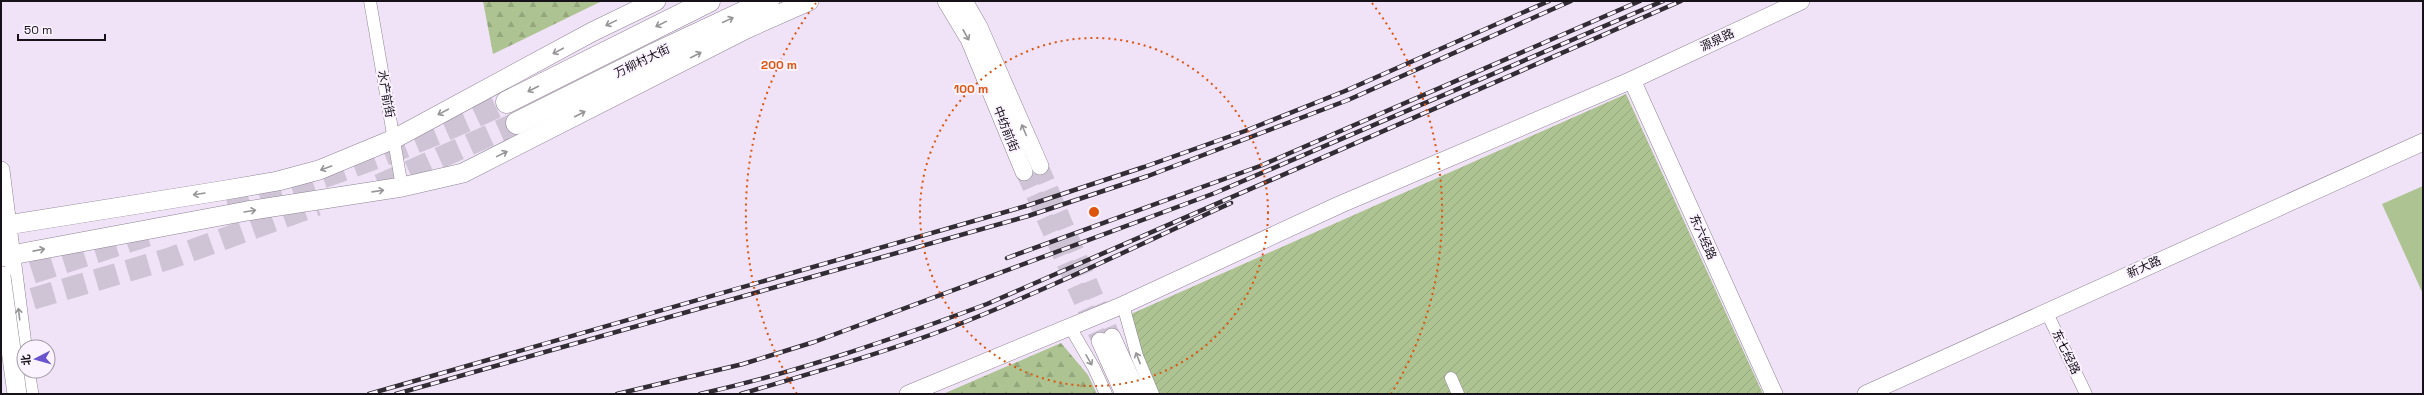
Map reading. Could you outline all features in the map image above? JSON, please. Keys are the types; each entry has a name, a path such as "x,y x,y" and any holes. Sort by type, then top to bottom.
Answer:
{"highway":[{"name":"万柳村大街","path":"507,102 709,1"},
{"name":"万柳村大街","path":"517,123 651,56 768,1"}],"main road":[{"path":"5,226 278,181 319,170 394,139 592,32 656,1"},
{"path":"6,256 224,215 402,188 463,173 746,29 806,2"},
{"path":"1,276 17,394"}],"street":[{"name":"水产前街","path":"370,1 402,188"},
{"name":"中纺前街","path":"946,1 969,39 1024,172"},
{"path":"964,1 982,34 1040,166"},
{"name":"源泉路","path":"908,394 1122,305 1339,205 1632,80 1801,1"},
{"name":"东六经路","path":"1632,80 1774,394"},
{"name":"新大路","path":"1866,394 2046,311 2423,142"},
{"path":"1,170 6,256 22,339"},
{"path":"1122,305 1137,356 1153,394"},
{"name":"东七经路","path":"2046,311 2086,394"},
{"path":"1070,327 1094,368 1106,394"},
{"path":"1124,394 1106,339 1138,394"},
{"path":"1,350 16,350"},
{"path":"1451,378 1458,394"},
{"path":"27,379 30,394"}],"green space":[{"path":"483,1 602,1 493,54"},
{"path":"1626,94 1763,394 1158,394 1122,318"},
{"path":"2423,186 2423,294 2382,204"},
{"path":"1061,343 1088,375 1097,394 943,394"}],"tunnel":[{"path":"229,209 405,147 507,102"},
{"path":"379,185 517,123"},
{"path":"1040,166 1112,337"},
{"path":"1024,172 1100,341"},
{"path":"1,308 168,259 317,205"},
{"path":"1,283 152,234"}],"railway":[{"path":"369,394 1026,206 1144,167 1245,131 1345,91 1549,1"},
{"path":"396,394 1028,216 1148,176 1348,100 1571,1"},
{"path":"1007,258 1260,166 1640,1"},
{"path":"617,394 743,364 814,342 1215,193 1663,1"},
{"path":"700,394 773,376 845,354 987,304 1681,1"},
{"path":"741,394 872,355 985,314 1231,203"}]}
